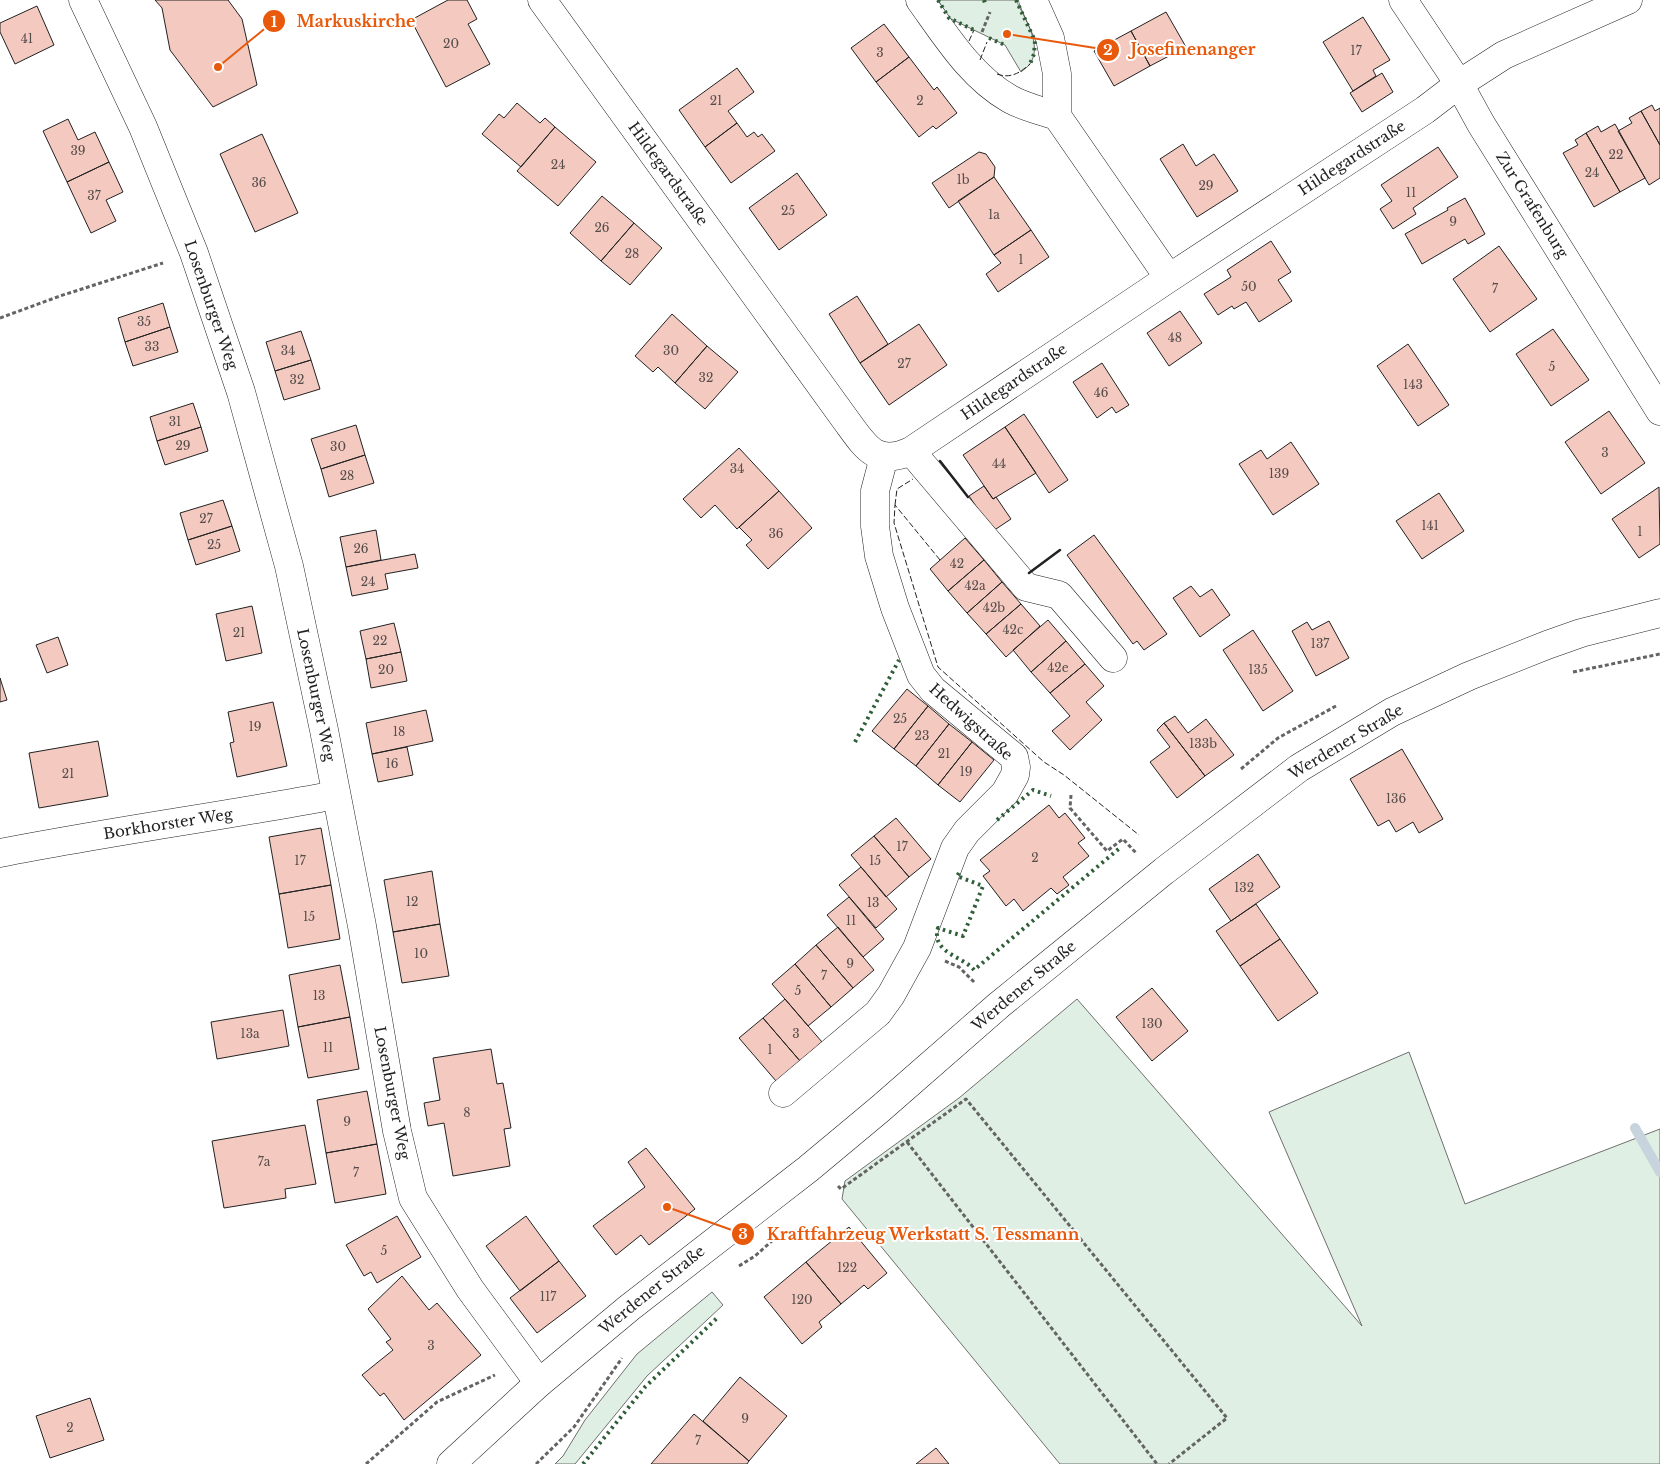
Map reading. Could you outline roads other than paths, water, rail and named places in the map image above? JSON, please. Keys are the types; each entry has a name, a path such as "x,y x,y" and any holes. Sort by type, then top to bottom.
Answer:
{"street":[{"name":"Losenburger Weg","path":"83,0 142,126 190,244 241,392 289,566 362,926 397,1131 413,1198 470,1289 538,1383"},
{"name":"Hildegardstraße","path":"542,0 845,419 871,451 884,457 902,455 911,451 1169,278 1425,110 1459,84 1504,55 1628,0"},
{"path":"920,0 965,61 986,83 1011,100 1057,116"},
{"path":"1033,0 1050,38 1057,74 1057,116 1169,278"},
{"name":"Zur Grafenburg","path":"1403,0 1459,84 1481,124 1660,411"},
{"path":"911,451 1026,587 1058,595 1113,658"},
{"name":"Hedwigstraße","path":"783,1093 878,1013 891,995 917,948 955,848 967,830 1005,793 1015,775 1014,757 933,690 921,675 895,608 879,556 875,526 875,491 884,457"},
{"name":"Werdener Straße","path":"451,1464 538,1383 691,1258 808,1169 999,1006 1164,871 1299,768 1392,712 1469,676 1581,633 1660,613"},
{"name":"Borkhorster Weg","path":"0,853 82,837 210,818 336,795"}],"waterway":[{"path":"1635,1128 1660,1172"}],"place":[{"name":"Josefinenanger","path":"1007,34"},
{"name":"Markuskirche","path":"218,67"},
{"name":"Kraftfahrzeug Werkstatt S. Tessmann","path":"667,1207"}]}
